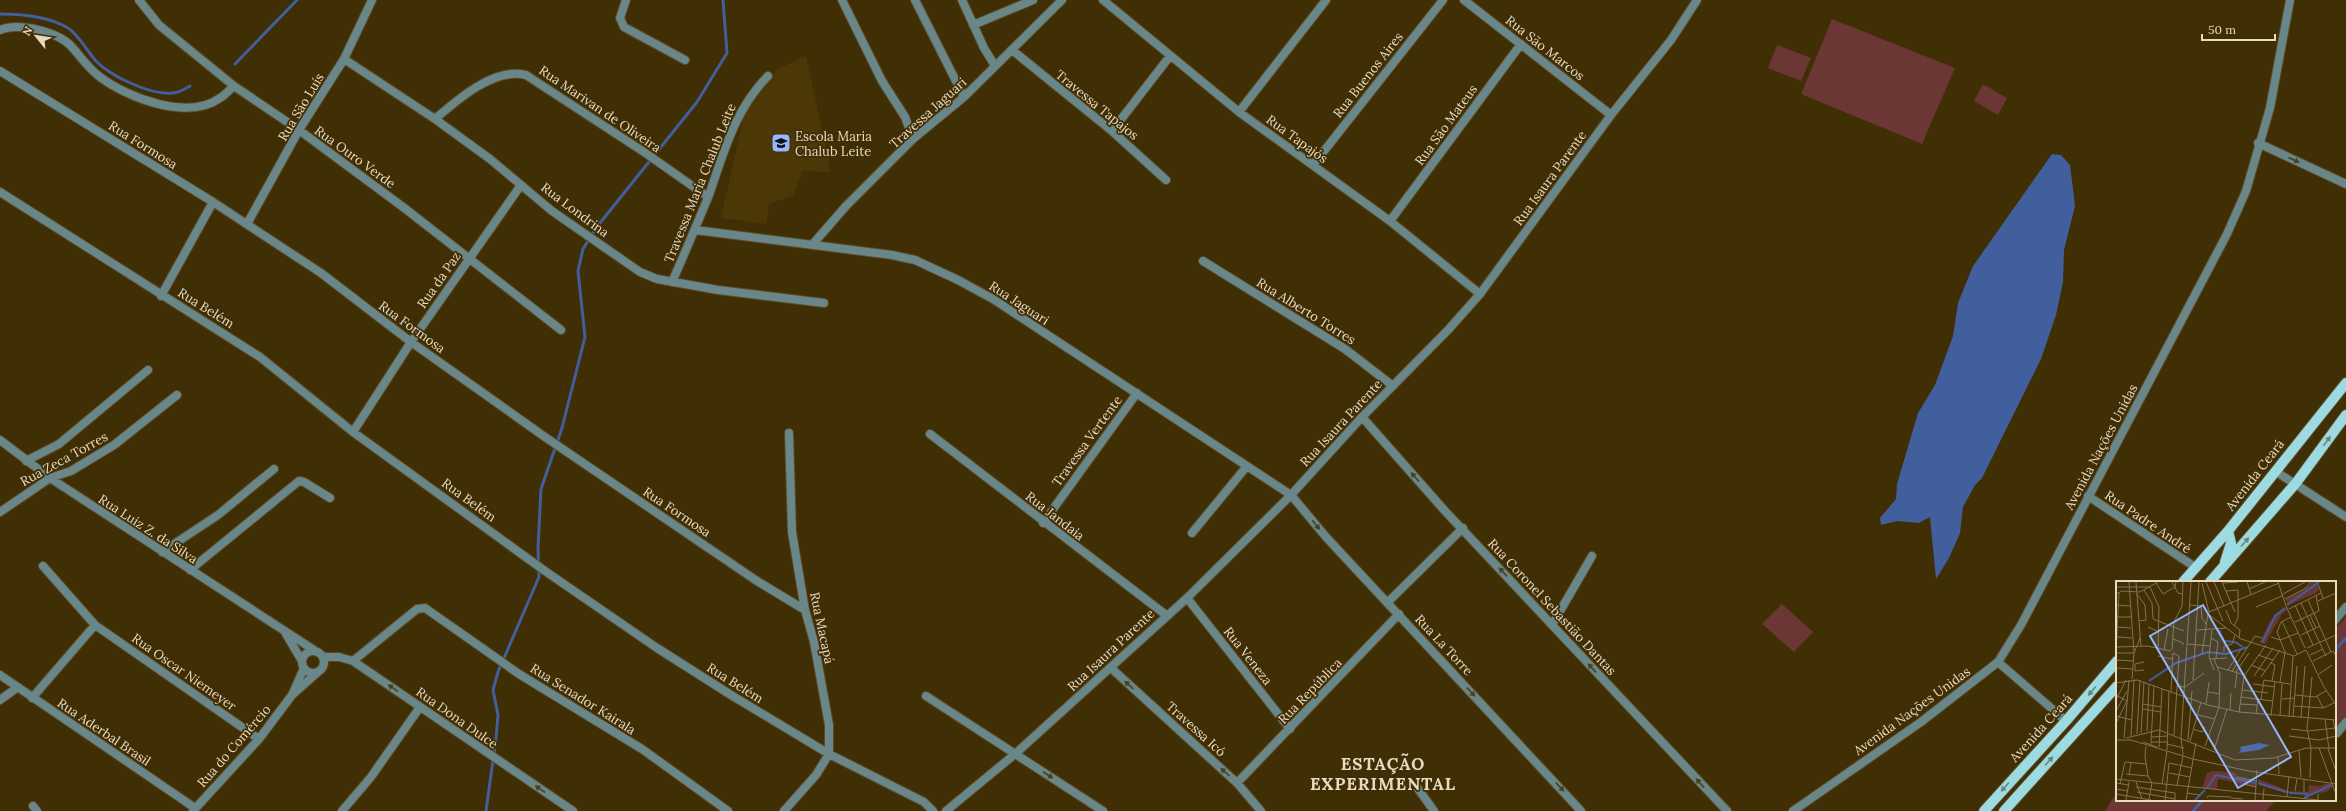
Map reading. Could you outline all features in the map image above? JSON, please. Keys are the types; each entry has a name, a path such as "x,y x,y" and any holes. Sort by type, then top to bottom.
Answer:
{"main road":[{"name":"Avenida Ceará","path":"2184,581 2194,567 2228,531 2346,383"},
{"path":"2211,581 2296,483 2346,415"},
{"path":"2220,571 2231,543 2228,531"},
{"name":"Avenida Ceará","path":"1984,811 2066,721 2116,662"},
{"path":"2004,811 2116,687"}],"street":[{"name":"Rua Ouro Verde","path":"140,0 159,25 234,86 299,130 469,258 561,330"},
{"name":"Rua São Luís","path":"247,224 299,130 344,59 372,0"},
{"path":"626,0 620,18 624,27 685,60"},
{"path":"842,0 882,81 905,117 913,139"},
{"path":"915,0 964,97"},
{"path":"962,0 973,25 995,66"},
{"path":"973,25 1033,0"},
{"name":"Travessa Jaguari","path":"812,245 846,206 913,139 964,97 1062,0"},
{"name":"Rua Tapajós","path":"1103,0 1240,112 1390,220 1480,294"},
{"path":"1240,112 1326,0"},
{"name":"Rua Buenos Aires","path":"1313,165 1443,0"},
{"name":"Rua São Marcos","path":"1464,0 1611,115"},
{"name":"Rua Isaura Parente","path":"946,811 1015,754 1111,668 1166,615 1187,598 1291,495 1362,417 1480,294 1611,115 1671,40 1698,0"},
{"name":"Avenida Nações Unidas","path":"1793,811 1921,722 1998,662 2021,625 2227,234 2246,191 2258,143 2270,108 2290,0"},
{"path":"0,30 29,28 54,35 71,46 81,60 100,77 120,90 142,100 162,104 198,106 219,99 234,86"},
{"name":"Rua São Mateus","path":"1390,220 1521,44"},
{"name":"Travessa Tapajos","path":"1012,50 1112,132 1166,180"},
{"path":"1112,132 1170,56"},
{"name":"Rua Londrina","path":"344,59 434,119 521,185 552,212 640,272 657,279 672,282 762,296 824,303"},
{"name":"Rua Formosa","path":"0,71 213,202 321,273 411,342 545,437 757,581 805,610"},
{"name":"Rua Marivan de Oliveira","path":"434,119 468,91 500,78 520,73 538,81 708,197"},
{"name":"Travessa Maria Chalub Leite","path":"672,282 695,230 724,151 741,111 753,90 768,76"},
{"path":"2258,143 2346,184"},
{"name":"Rua da Paz","path":"353,432 411,342 521,185"},
{"name":"Rua Belém","path":"0,192 161,296 182,305 260,357 353,432 545,571 731,695 829,754 917,798 933,811"},
{"path":"161,296 213,202"},
{"name":"Rua Jaguari","path":"695,230 892,255 915,260 929,266 993,299 1291,495"},
{"name":"Rua Alberto Torres","path":"1203,261 1345,348 1393,386"},
{"path":"26,460 59,444 148,370"},
{"name":"Travessa Vertente","path":"1043,523 1137,393"},
{"name":"Rua Zeca Torres","path":"0,512 50,478 71,471 114,445 177,395"},
{"name":"Rua Coronel Sebastião Dantas","path":"1362,417 1445,511 1463,528 1727,811"},
{"name":"Rua Macapá","path":"789,433 792,532 805,610 814,642 829,725 829,754"},
{"name":"Rua Jandaia","path":"930,434 1043,523 1166,615"},
{"name":"Rua Luiz Z. da Silva","path":"0,440 50,478 314,650"},
{"path":"1192,533 1247,466"},
{"path":"162,552 218,515 274,469"},
{"path":"2275,471 2296,483 2346,517"},
{"path":"190,570 299,482 304,482 330,498"},
{"name":"Rua La Torre","path":"1291,495 1326,537 1581,811"},
{"name":"Rua Padre André","path":"2088,496 2194,567"},
{"path":"1387,603 1463,528"},
{"path":"1552,625 1592,556"},
{"name":"Rua Oscar Niemeyer","path":"43,566 95,625 259,739"},
{"name":"Rua Veneza","path":"1187,598 1290,729"},
{"path":"2336,619 2346,607"},
{"name":"Rua Senador Kairala","path":"353,661 417,609 425,608 510,668 642,749 728,811"},
{"name":"Rua República","path":"1237,783 1399,614"},
{"path":"32,698 95,625"},
{"name":"Rua Luiz Z. da Silva","path":"286,633 303,664"},
{"path":"314,650 323,657 324,663 319,671 309,672 303,664 307,652 314,650"},
{"name":"Rua Dona Dulce","path":"323,657 339,657 353,661 573,811"},
{"path":"1998,662 2066,721"},
{"name":"Rua do Comércio","path":"292,695 303,664"},
{"name":"Travessa Icó","path":"1111,668 1237,783 1261,811"},
{"name":"Rua do Comércio","path":"194,809 259,739 292,695 319,671"},
{"name":"Rua Aderbal Brasil","path":"0,675 194,809"},
{"path":"0,700 18,688"},
{"path":"926,696 1103,811"},
{"path":"342,811 371,777 420,707"},
{"path":"2337,733 2346,722"},
{"path":"784,811 816,775 829,754"},
{"path":"1416,786 1434,811"}],"shaded area":[{"path":"1832,19 1955,68 1922,144 1801,94"},
{"path":"1777,45 1811,58 1801,81 1768,68"},
{"name":"Escola Maria Chalub Leite","path":"806,56 831,172 802,171 794,195 769,204 766,224 721,218 744,115 778,69"},
{"path":"1983,84 2007,98 1998,115 1974,101"},
{"path":"1782,604 1813,632 1794,652 1762,624"},
{"path":"2346,617 2346,719 2336,731 2336,628"},
{"path":"2116,793 2116,801 2275,801 2266,811 2105,811"}],"water":[{"path":"2052,154 2061,155 2070,165 2075,206 2064,250 2063,282 2056,315 2041,359 1982,478 1975,485 1963,507 1960,533 1949,558 1936,579 1930,517 1919,523 1897,521 1881,525 1880,518 1896,499 1897,484 1918,413 1935,385 1953,336 1958,303 1973,266"}],"waterway":[{"path":"235,64 297,0"},
{"path":"486,811 498,715 493,690 498,672 539,577 538,548 541,489 562,428 585,337 578,271 583,249 596,228 697,102 727,53 723,0"},
{"path":"0,14 35,16 68,28 83,43 102,67 132,84 164,93 179,92 190,86"},
{"path":"2336,649 2346,638"},
{"path":"2193,811 2202,801"}],"place":[{"name":"Escola Maria Chalub Leite","path":"781,143"}],"district":[{"name":"ESTAÇÃO EXPERIMENTAL","path":"1383,774"}]}
